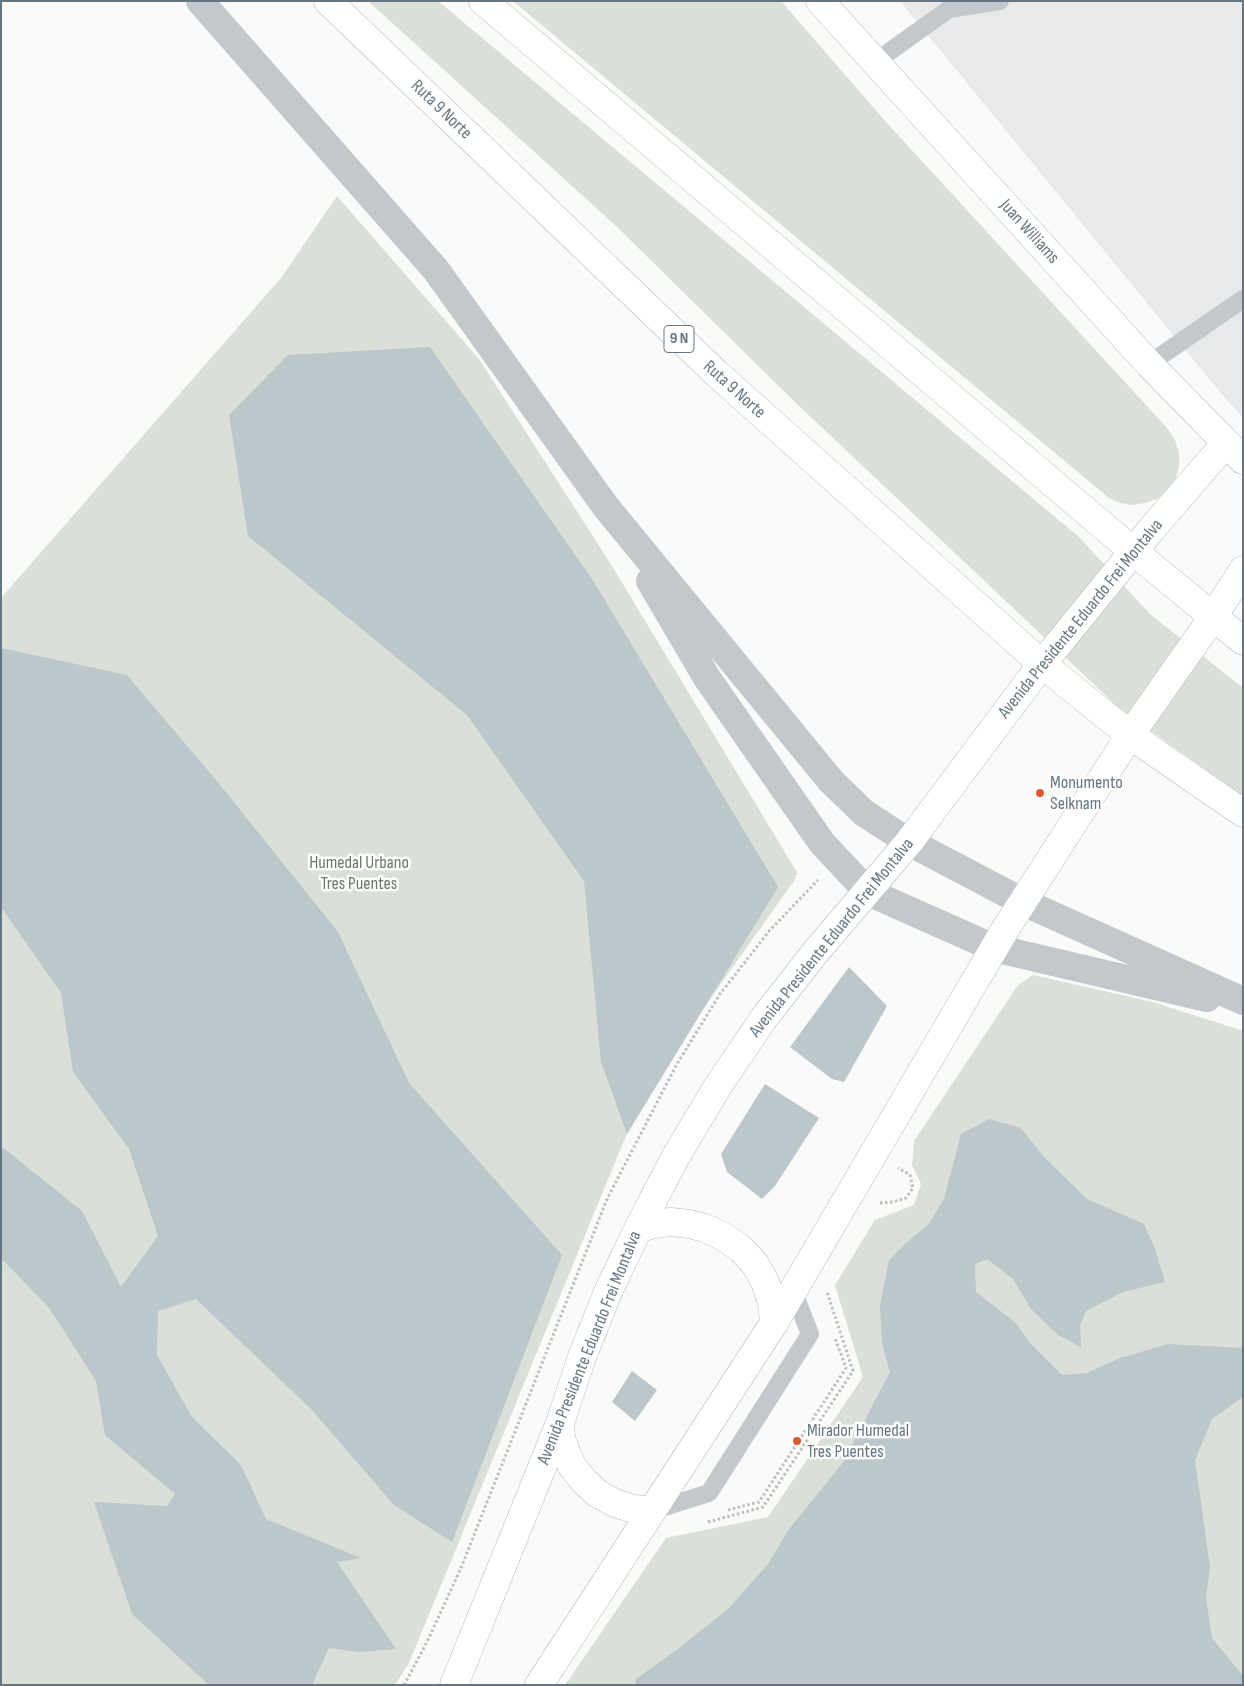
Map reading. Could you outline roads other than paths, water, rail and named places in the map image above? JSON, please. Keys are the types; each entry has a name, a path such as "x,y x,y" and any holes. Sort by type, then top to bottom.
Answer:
{"main road":[{"name":"Ruta 9 Norte","path":"328,1 716,374 1042,664 1130,735 1243,813"},
{"path":"483,1 1133,551 1243,641"},
{"name":"Juan Williams","path":"820,1 1149,364 1235,452"},
{"name":"Avenida Presidente Eduardo Frei Montalva","path":"454,1685 560,1423 582,1357 608,1292 676,1156 713,1094 764,1018 814,954 910,842 1042,664 1133,551 1235,452"},
{"path":"539,1685 774,1323 994,948 1023,902 1130,735 1243,570"},
{"path":"638,1229 654,1224 671,1222 706,1228 724,1237 741,1249 755,1264 762,1276 772,1302 774,1323"},
{"path":"560,1423 561,1438 566,1452 572,1466 584,1481 598,1494 615,1503 633,1509 652,1511"}],"street":[{"path":"200,1 436,270 606,507 831,781 864,813 910,842 1023,902 1243,1001"},
{"path":"606,507 706,678 822,843 868,892 994,948 1243,1006"}],"lane":[{"path":"875,62 949,10 1000,1"},
{"path":"1149,364 1243,298"},
{"path":"652,1511 709,1493 810,1334 793,1290"}],"place":[{"name":"Monumento Selknam","path":"1040,793"},
{"name":"Mirador Humedal Tres Puentes","path":"797,1441"}],"park label":[{"name":"Humedal Urbano Tres Puentes","path":"359,873"}]}
